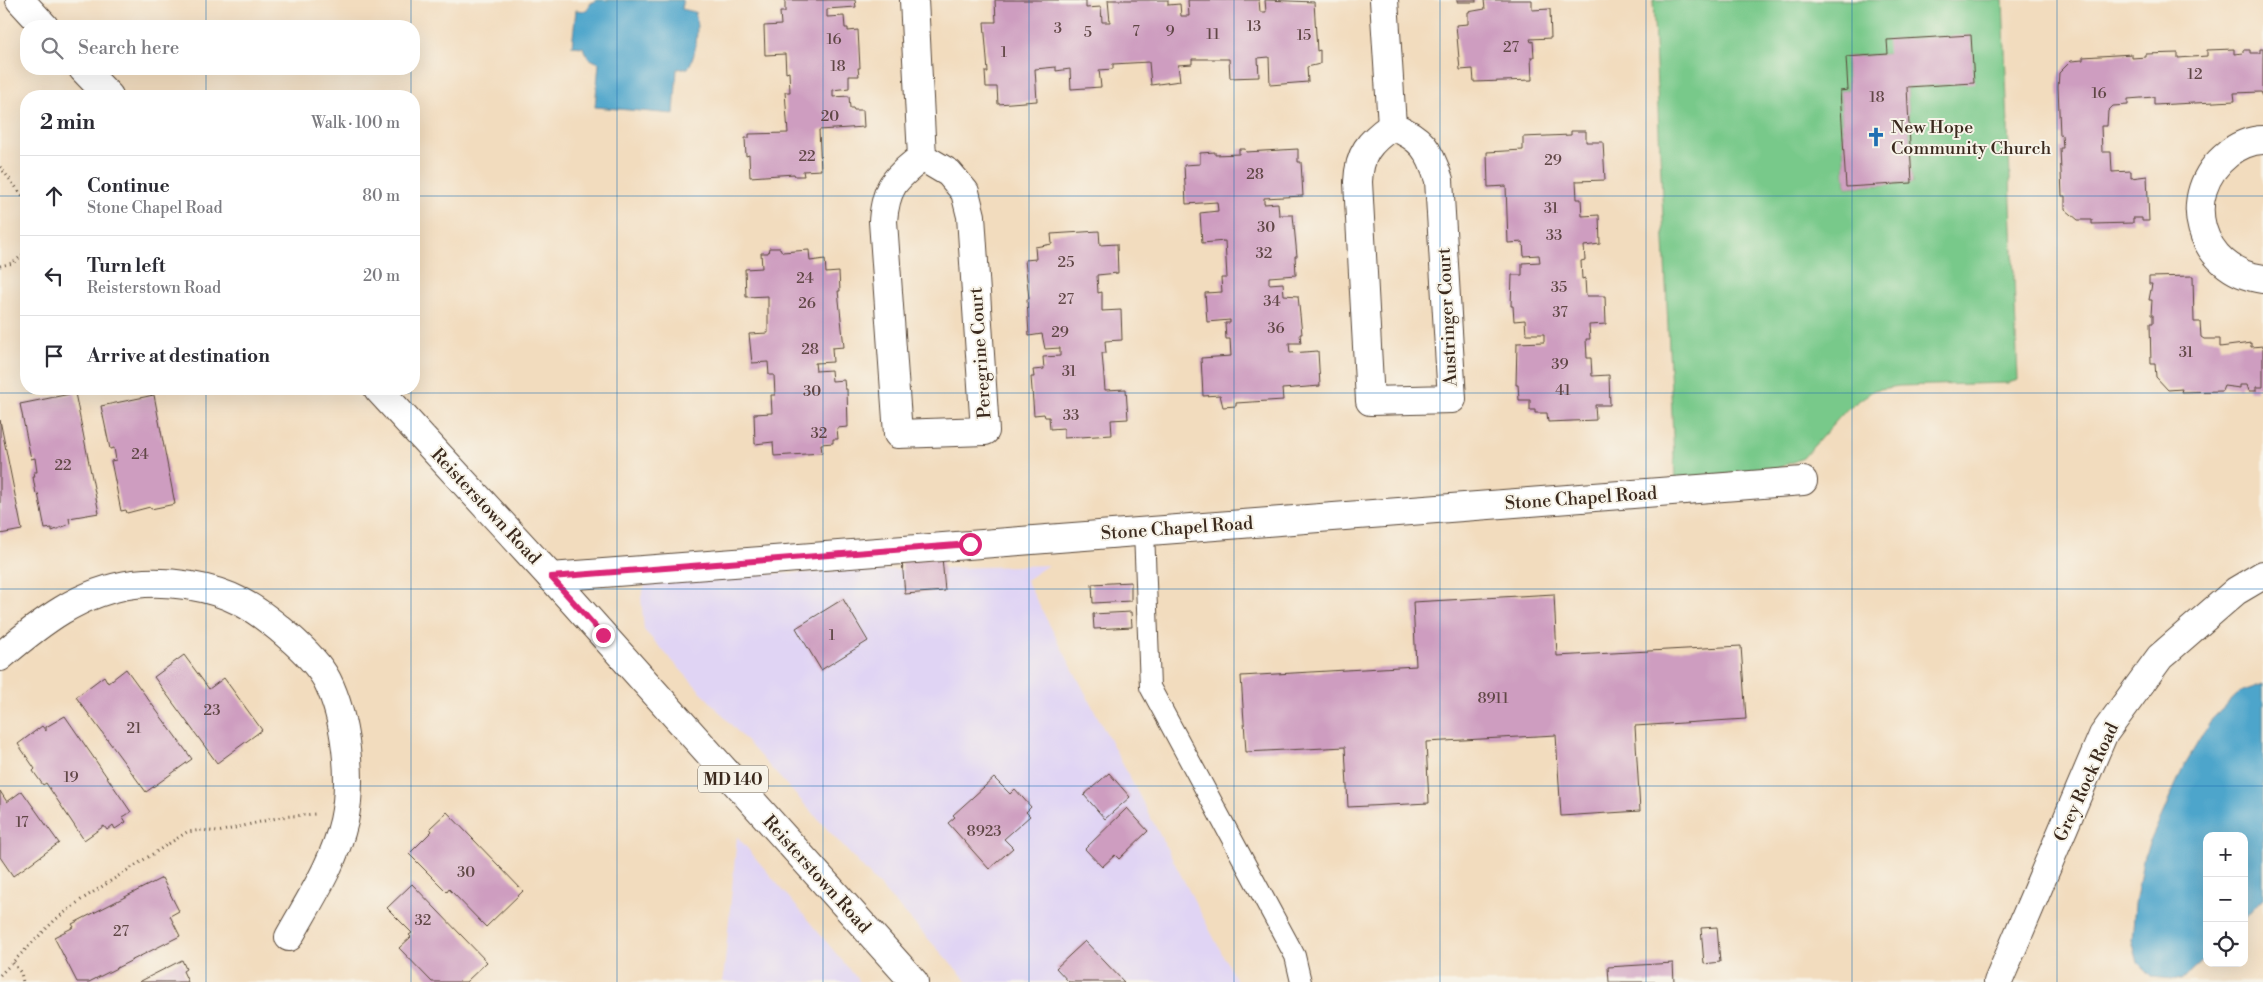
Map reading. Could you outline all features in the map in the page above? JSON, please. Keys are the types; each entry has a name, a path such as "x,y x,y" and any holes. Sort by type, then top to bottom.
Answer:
{"street":[{"path":"20,0 38,20"},
{"path":"914,0 922,157"},
{"path":"1384,0 1392,126"},
{"path":"89,75 103,90"},
{"name":"Austringer Court","path":"1392,126 1410,133 1425,147 1439,180 1452,399 1370,402 1358,182 1359,164 1366,149 1378,135 1392,126"},
{"path":"2263,140 2236,147 2216,163 2204,182 2200,198 2199,217 2209,247 2228,267 2249,277 2263,279"},
{"name":"Peregrine Court","path":"922,157 949,173 965,192 971,216 985,430 898,434 883,221 885,200 896,178 922,157"},
{"name":"Reisterstown Road","path":"384,395 551,577 914,982"},
{"name":"Stone Chapel Road","path":"551,577 1803,481"},
{"name":"Grey Rock Road","path":"1998,982 2103,735 2160,657 2236,592 2263,575"},
{"path":"0,657 35,627 71,604 103,591 134,584 173,583 212,592 241,602 272,622 304,650 327,679 340,713 346,748 347,788 344,820 329,866 289,937"}],"lane":[{"path":"1144,531 1150,687 1295,956 1301,982"}],"path":[{"path":"0,167 20,192"},
{"path":"0,266 14,263 20,258"},
{"path":"0,975 55,920 81,900 187,832 202,830 218,832 282,817 313,814 344,820"},
{"path":"14,963 21,973 23,982"}],"shaded area":[{"path":"1048,565 1026,580 1237,982 968,982 644,630 641,597 646,583 664,577"},
{"path":"737,836 855,976 859,982 723,982"}],"green space":[{"path":"1653,0 2003,0 2018,380 2008,383 1899,386 1874,390 1847,409 1803,458 1776,469 1675,480","holes":["1888,54 1907,87 1912,183 1846,187 1840,91 1848,90 1846,57"]}],"water":[{"path":"598,0 683,0 682,9 695,12 697,33 695,49 688,68 677,69 674,114 595,107 599,63 588,57 583,47 572,46 576,10 586,11 591,3"},
{"path":"2263,684 2263,899 2248,915 2248,832 2203,832 2203,961 2182,980 2152,977 2138,963 2132,940 2135,904 2144,855 2185,764 2212,719 2240,692"}],"building":[{"path":"785,0 855,0 856,7 827,9 827,17 844,16 845,28 848,28 848,31 858,30 859,76 849,76 849,88 833,90 833,97 849,96 850,108 863,110 864,127 819,130 821,170 803,171 804,176 795,176 794,174 750,177 749,155 746,156 745,138 749,138 749,134 788,133 785,92 790,92 789,72 786,73 785,54 765,55 764,26 781,25 780,12 785,12"},
{"path":"995,0 1086,0 1086,8 1101,7 1102,22 1110,22 1108,0 1168,0 1168,5 1180,4 1181,16 1189,16 1188,0 1259,0 1260,12 1266,12 1265,0 1314,2 1317,51 1320,50 1320,64 1307,67 1308,82 1270,85 1269,57 1258,58 1259,77 1230,78 1229,59 1192,59 1192,64 1178,65 1180,81 1151,85 1149,62 1113,64 1113,69 1099,70 1101,87 1071,89 1070,69 1056,71 1056,67 1035,69 1037,101 998,104 997,87 986,87 985,72 988,72 984,22 996,22"},
{"path":"1457,0 1476,0 1476,2 1457,2"},
{"path":"1484,0 1532,0 1532,10 1550,9 1551,38 1530,39 1531,42 1533,41 1534,57 1531,57 1532,80 1474,82 1473,69 1460,70 1456,25 1468,24 1468,12 1485,9"},
{"name":"New Hope Community Church","path":"1971,35 1974,83 1907,87 1912,183 1846,187 1840,91 1848,90 1846,57 1888,54 1887,40"},
{"path":"2234,49 2234,54 2243,53 2243,50 2250,50 2250,53 2260,53 2260,49 2263,49 2263,96 2261,92 2234,93 2235,101 2154,105 2154,97 2128,99 2128,105 2113,106 2108,111 2107,126 2101,126 2102,152 2111,152 2112,172 2131,171 2131,178 2147,176 2149,221 2142,221 2142,218 2133,218 2133,223 2092,224 2092,220 2078,220 2065,209 2065,196 2062,196 2060,148 2063,148 2062,135 2060,135 2058,87 2059,73 2071,61 2083,60 2083,57 2132,54 2132,58 2146,57 2146,54 2178,53 2178,58 2207,56 2207,50"},
{"path":"1571,131 1586,131 1586,142 1603,142 1605,180 1576,181 1577,199 1581,199 1582,216 1599,215 1600,244 1584,246 1585,260 1581,261 1582,279 1585,278 1586,296 1605,296 1606,324 1589,325 1590,339 1586,339 1587,358 1591,358 1592,376 1609,375 1610,405 1595,405 1596,420 1548,422 1547,413 1535,413 1535,410 1530,410 1530,400 1519,400 1518,385 1516,385 1517,343 1544,342 1544,334 1526,334 1525,320 1514,321 1513,306 1511,306 1512,275 1522,275 1522,263 1540,262 1539,255 1524,256 1523,242 1508,243 1506,186 1488,187 1487,152 1523,150 1523,137 1571,135"},
{"path":"1239,149 1245,149 1246,152 1298,149 1298,162 1301,162 1303,196 1264,198 1264,204 1278,203 1279,215 1293,215 1297,256 1295,256 1296,275 1269,277 1269,284 1283,283 1284,295 1298,296 1302,334 1300,334 1301,343 1289,343 1290,353 1318,351 1320,386 1282,389 1283,400 1236,403 1236,406 1223,407 1220,395 1203,396 1201,358 1231,356 1230,339 1226,339 1225,323 1230,323 1230,320 1207,322 1205,293 1222,292 1221,278 1227,278 1225,241 1202,243 1200,213 1218,211 1217,202 1186,204 1184,165 1200,164 1200,153 1215,152 1215,155 1239,154"},
{"path":"1099,231 1100,245 1117,244 1118,273 1097,275 1098,293 1102,292 1102,311 1121,310 1122,340 1105,341 1106,353 1102,353 1105,390 1126,389 1128,419 1111,420 1112,435 1064,438 1064,428 1050,429 1049,417 1045,417 1044,414 1034,415 1031,377 1034,377 1033,370 1044,369 1043,357 1060,356 1060,348 1045,349 1042,334 1029,336 1027,299 1029,299 1025,260 1036,259 1035,247 1052,244 1051,234"},
{"path":"769,248 780,248 782,252 809,250 810,261 825,259 826,273 839,272 840,291 838,291 844,347 832,348 833,362 815,363 816,371 831,370 832,381 844,380 845,389 847,389 848,427 837,428 838,439 833,439 833,443 821,444 822,453 774,456 773,442 755,444 754,414 772,413 771,395 775,395 774,375 769,375 768,362 752,363 749,334 768,333 768,296 746,297 745,269 762,268 761,253 768,253"},
{"path":"2193,276 2194,322 2200,322 2201,337 2204,339 2220,339 2220,347 2251,343 2251,347 2263,346 2263,387 2256,387 2256,391 2249,391 2247,385 2240,385 2240,388 2224,386 2222,391 2181,392 2182,389 2168,390 2156,377 2155,364 2151,364 2150,323 2153,323 2153,315 2151,315 2152,300 2149,300 2152,284 2149,284 2149,277"},
{"path":"65,395 75,395 99,513 69,518 70,524 52,531 52,528 45,529 33,477 35,477 34,472 37,472 35,458 31,459 20,404"},
{"path":"154,395 175,504 151,509 150,507 127,513 126,510 121,511 111,461 116,460 114,448 110,449 101,406"},
{"path":"0,420 22,530 0,534"},
{"path":"942,557 945,591 905,594 902,561"},
{"path":"1131,582 1131,601 1093,603 1092,584"},
{"path":"1554,594 1557,656 1741,646 1746,719 1635,726 1640,811 1561,816 1556,735 1426,742 1429,803 1348,807 1345,747 1246,752 1241,676 1416,666 1413,602"},
{"path":"843,599 868,641 821,670 796,628"},
{"path":"1131,612 1132,627 1094,629 1093,614"},
{"path":"184,655 209,689 224,678 262,730 217,763 154,677"},
{"path":"126,669 192,759 146,792 76,697 104,676 108,683"},
{"path":"65,716 131,812 123,817 126,822 115,829 113,825 107,830 104,826 84,840 46,783 43,785 33,771 35,769 18,744 42,726 46,731 46,727"},
{"path":"1109,773 1130,797 1105,819 1084,795"},
{"path":"994,778 1010,794 1015,789 1031,807 1026,812 1030,816 1004,839 1013,848 989,869 948,823 955,817 953,815"},
{"path":"0,791 7,802 22,791 59,843 13,876 0,857"},
{"path":"1127,808 1148,831 1119,859 1115,855 1102,867 1085,849"},
{"path":"447,812 523,891 486,927 449,889 447,892 409,854 432,831 430,828"},
{"path":"162,878 179,911 170,916 180,936 89,982 77,982 54,937 74,927 72,924"},
{"path":"412,884 487,962 466,982 432,982 399,948 411,937 409,935 412,933 387,908"},
{"path":"1717,927 1720,962 1704,964 1701,928"},
{"path":"1085,941 1124,982 1069,982 1056,968"},
{"path":"182,960 186,969 183,971 188,982 139,982"},
{"path":"1673,963 1674,982 1609,982 1608,967"}],"place":[{"name":"New Hope Community Church","path":"1876,137"}],"route":[{"path":"603,635 551,577 970,544"}]}
